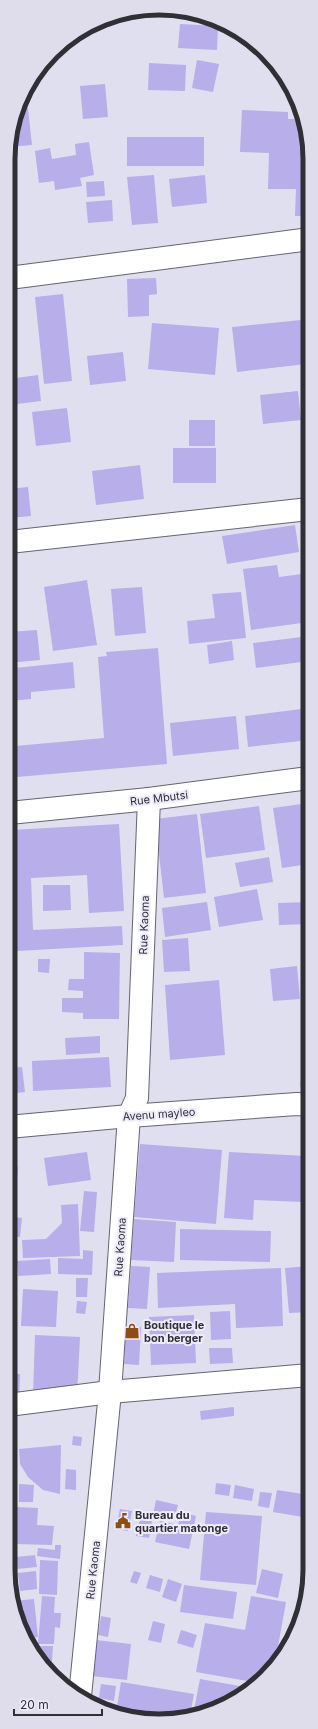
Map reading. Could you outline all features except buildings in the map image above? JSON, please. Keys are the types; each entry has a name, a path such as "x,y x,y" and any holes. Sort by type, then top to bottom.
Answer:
{"street":[{"path":"15,277 303,240"},
{"path":"15,541 303,510"},
{"name":"Rue Mbutsi","path":"15,812 149,799 303,779"},
{"name":"Rue Kaoma","path":"80,1691 110,1392 129,1116 137,1098 149,799"},
{"name":"Avenu mayleo","path":"15,1126 129,1116 303,1104"},
{"path":"15,1404 110,1392 303,1376"}],"place":[{"name":"Boutique le bon berger","path":"132,1331"},
{"name":"Bureau du quartier matonge","path":"123,1521"}]}
